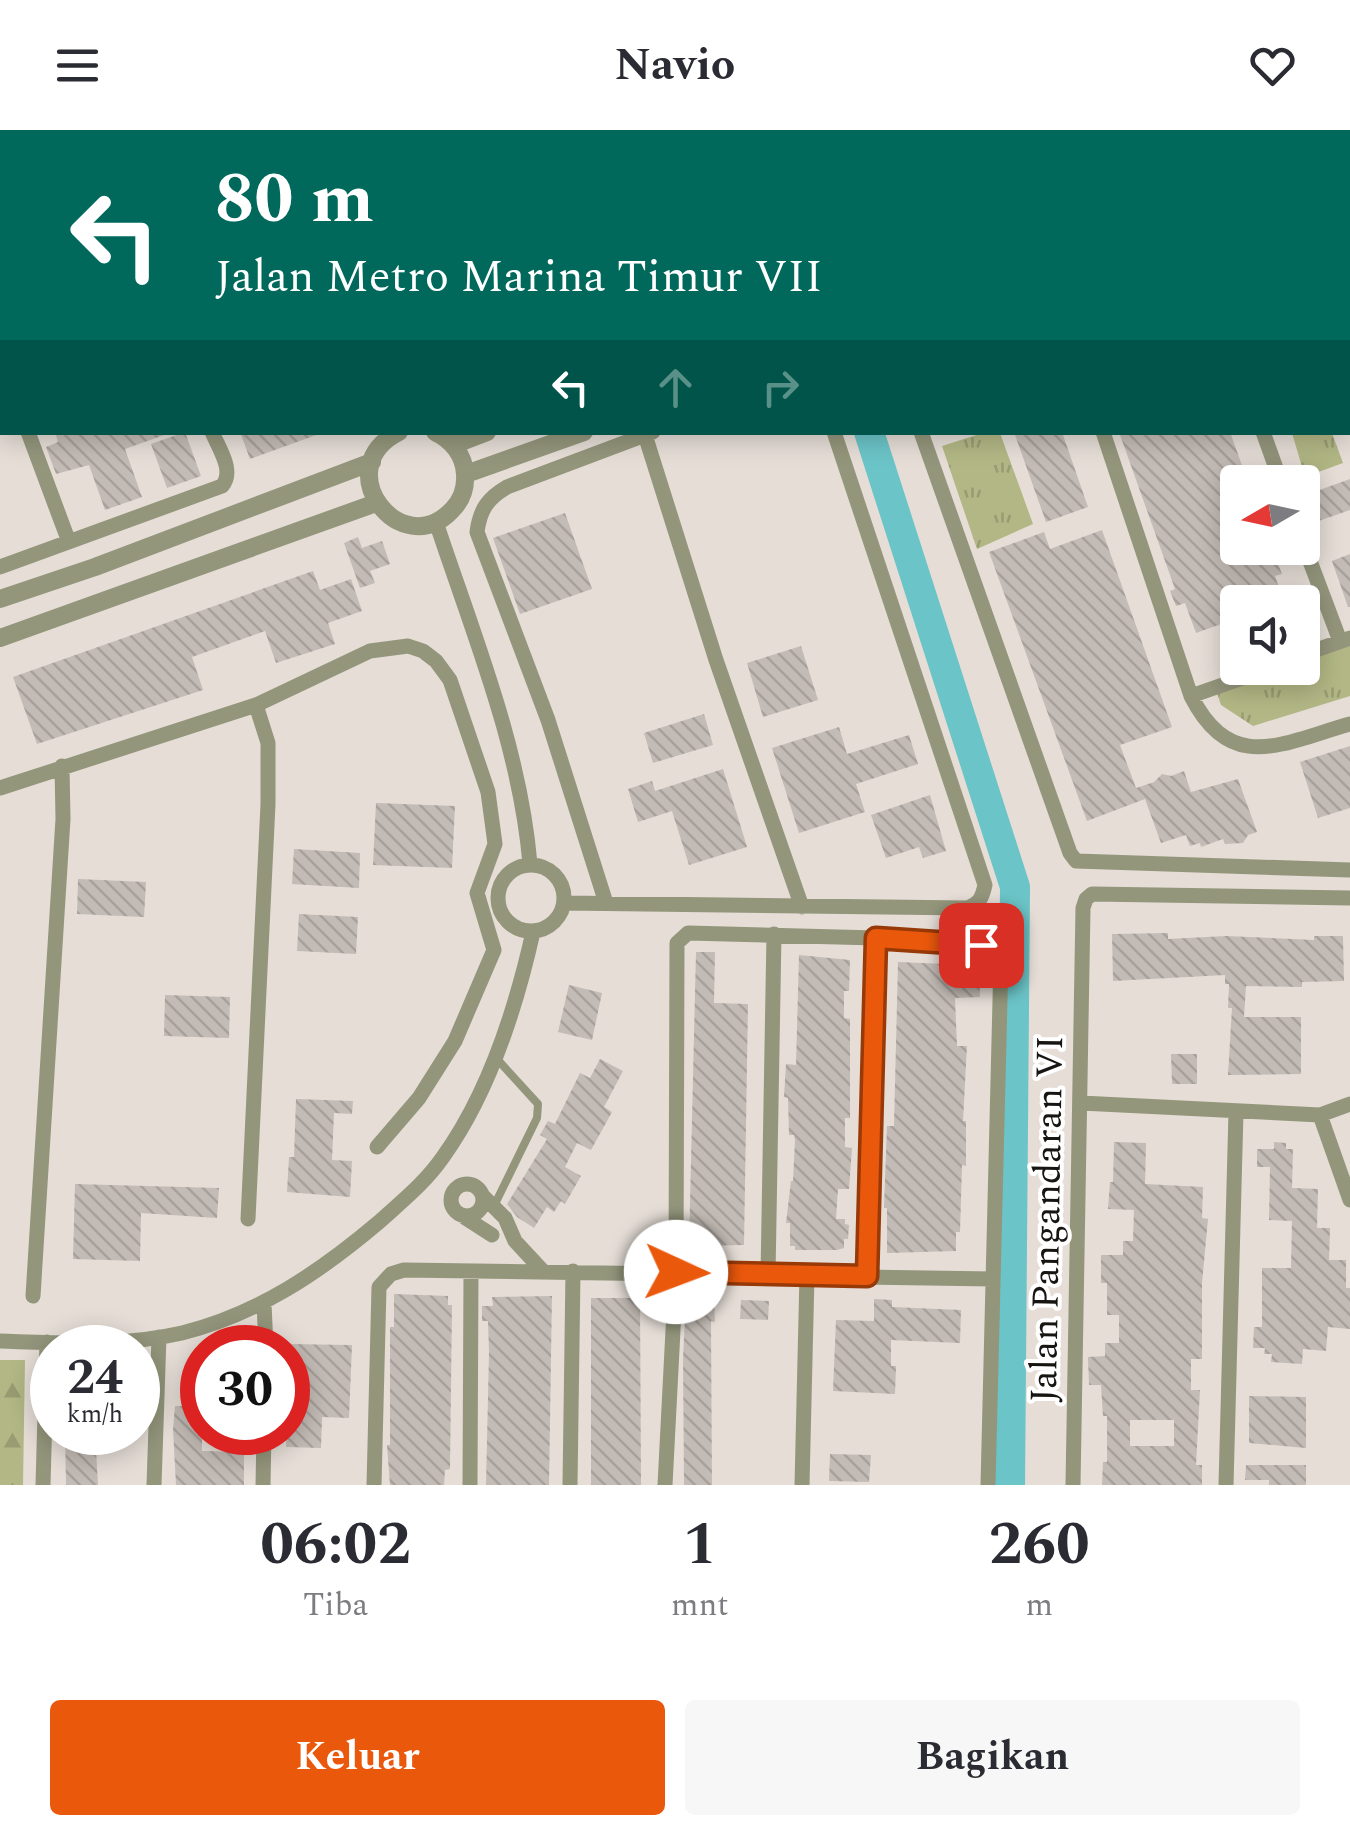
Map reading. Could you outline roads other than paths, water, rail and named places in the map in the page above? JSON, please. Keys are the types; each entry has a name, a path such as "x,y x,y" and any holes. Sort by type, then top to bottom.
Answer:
{"street":[{"path":"29,435 70,542"},
{"path":"0,567 222,486 228,470 213,435"},
{"path":"391,435 372,462 371,490 388,515 402,523 420,526 436,522 458,503 466,474 462,458 439,435"},
{"path":"453,445 478,435"},
{"path":"466,474 576,435"},
{"path":"606,904 548,720 478,532 480,514 491,496 507,486 646,435"},
{"path":"649,435 716,660 802,907"},
{"path":"564,903 967,908 978,904 985,885 835,435"},
{"path":"922,435 1076,860 1350,870"},
{"path":"1104,435 1191,696 1204,721 1220,738 1261,748 1350,724"},
{"path":"1264,435 1275,465"},
{"path":"0,599 372,462"},
{"path":"0,638 376,502"},
{"path":"436,522 511,751 530,864"},
{"path":"1313,565 1345,639 1320,649"},
{"path":"0,788 256,705 370,651 396,646 423,651 436,660 450,680 488,792 495,844 477,893 494,950 455,1041 419,1098 377,1148"},
{"path":"1191,696 1222,685"},
{"path":"248,1220 268,804 268,743 256,705"},
{"path":"34,1296 63,819 62,766"},
{"path":"530,864 556,875 565,893 559,918 548,928 533,932 518,929 506,920 499,907 498,892 504,878 515,868 530,864"},
{"name":"Jalan Pangandaran VI","path":"1073,1485 1083,908 1089,896 1350,898"},
{"path":"160,1338 264,1303 320,1269 422,1184 443,1158 494,1055 522,979 533,932"},
{"path":"665,1485 676,1272 677,944 688,933 981,945 1001,960 988,1485"},
{"path":"768,1276 774,934"},
{"path":"867,1276 876,938"},
{"path":"1081,1103 1320,1115 1350,1104"},
{"path":"1226,1485 1236,1112"},
{"path":"1320,1115 1350,1200"},
{"path":"443,1158 505,1218 505,1239"},
{"path":"422,1184 451,1204 458,1214 505,1239 542,1270"},
{"path":"451,1204 457,1186 470,1184"},
{"path":"464,1216 476,1214 489,1201"},
{"path":"374,1485 379,1286 390,1274 404,1270 542,1270 994,1278"},
{"path":"470,1485 472,1271"},
{"path":"570,1485 573,1271"},
{"path":"802,1485 807,1276"},
{"path":"264,1303 265,1325"},
{"path":"0,1341 30,1342"},
{"path":"43,1485 44,1455"},
{"path":"154,1485 155,1455"},
{"path":"263,1485 264,1455"}],"lane":[{"path":"489,1201 537,1118 538,1104 494,1055"}],"waterway":[{"path":"870,435 1015,887 1010,1485"}]}
